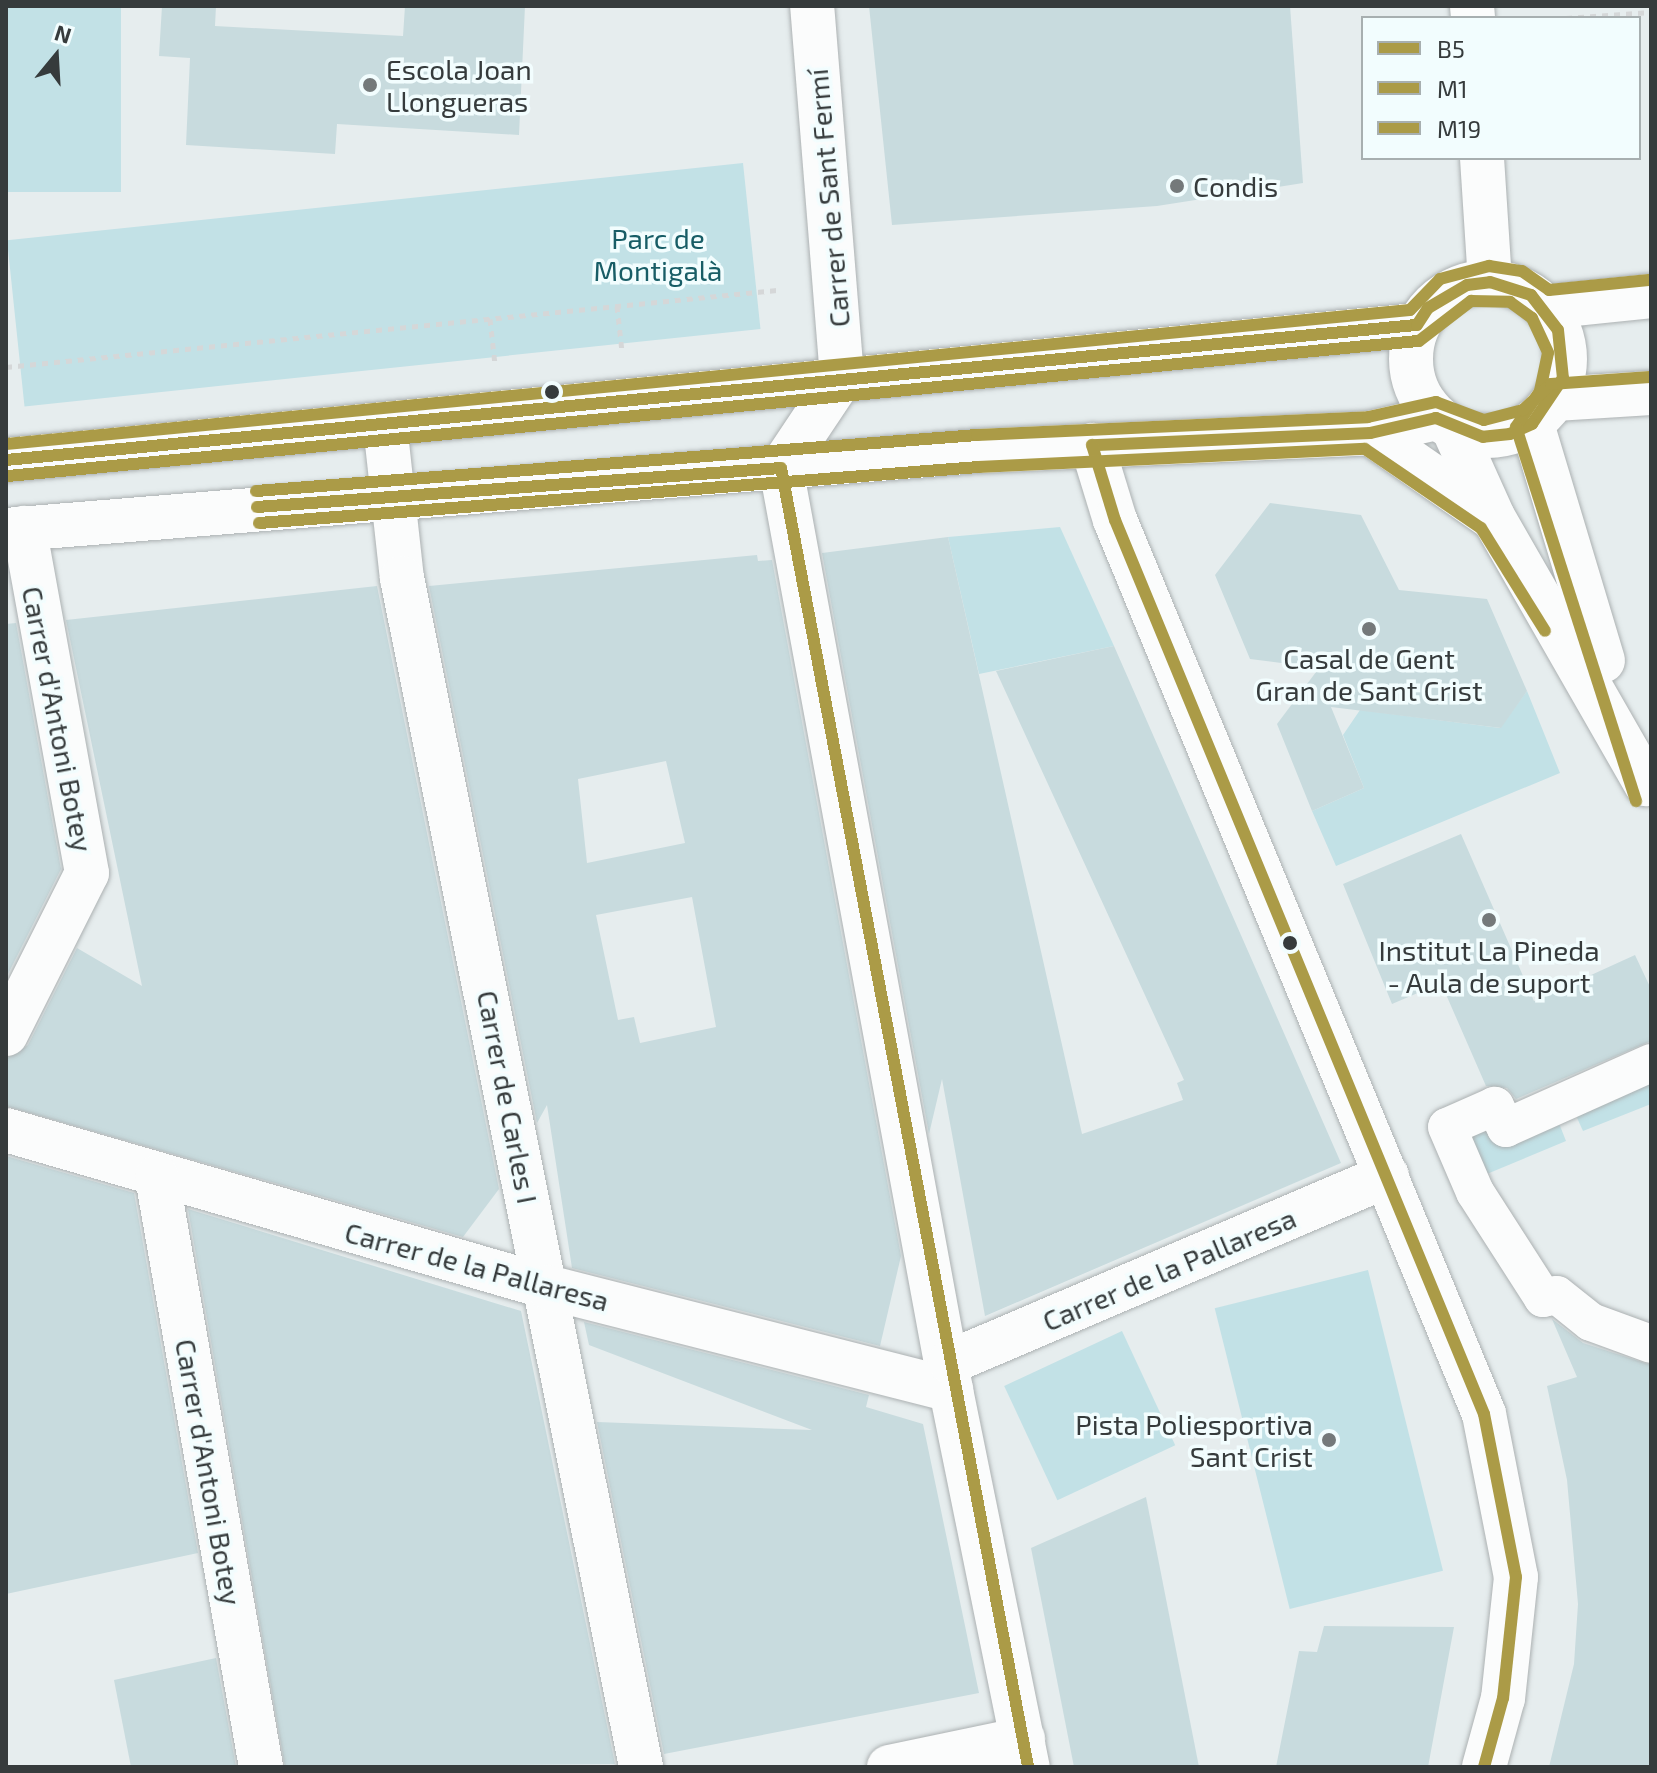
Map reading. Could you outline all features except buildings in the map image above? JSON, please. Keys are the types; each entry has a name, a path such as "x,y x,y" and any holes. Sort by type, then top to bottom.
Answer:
{"street":[{"name":"Carrer de Sant Fermí","path":"812,6 842,377"},
{"path":"1482,160 1490,282"},
{"path":"1490,282 1515,286 1545,307 1565,351 1543,411 1649,790 1493,517 1445,423 1412,374 1417,325 1448,293 1490,282"},
{"path":"1545,307 1651,296"},
{"path":"6,460 385,425 842,377 1417,325"},
{"path":"842,377 781,468 950,1376 1026,1753 889,1767"},
{"path":"15,529 392,496 1092,445 1370,433 1445,423 1483,437 1543,411 1651,393"},
{"name":"Carrer de Carles I","path":"385,425 402,578 547,1287 641,1767"},
{"path":"1370,433 1493,517"},
{"path":"1092,445 1115,520 1387,1176 1442,1298 1502,1486 1515,1626 1484,1767"},
{"name":"Carrer d'Antoni Botey","path":"6,1034 87,873 15,529"},
{"path":"1651,1063 1506,1128 1495,1106 1447,1127 1475,1192 1543,1298 1557,1295 1591,1322 1651,1344"},
{"name":"Carrer de la Pallaresa","path":"6,1130 157,1177 547,1287 950,1376 1387,1176"},
{"name":"Carrer d'Antoni Botey","path":"157,1177 261,1767"}],"path":[{"path":"1594,16 1651,12"},
{"path":"6,367 777,290"},
{"path":"617,306 622,351"},
{"path":"490,319 495,364"}],"green space":[{"path":"6,6 121,6 121,192 6,192"},
{"name":"Parc de Montigalà","path":"743,163 760,329 25,406 7,240"},
{"path":"1060,527 1114,646 979,674 948,537"},
{"path":"1527,691 1560,773 1336,866 1312,811 1364,788 1343,735 1360,710 1500,728"},
{"path":"1651,1063 1651,1104 1583,1131 1569,1100"},
{"path":"1553,1108 1566,1141 1470,1181 1447,1127"},
{"name":"Pista Poliesportiva Sant Crist","path":"1368,1270 1443,1571 1290,1609 1215,1308"},
{"path":"1122,1331 1175,1445 1057,1500 1004,1386"}],"transit line":[{"name":"M19","path":"6,444 1410,310 1440,279 1489,266 1522,271 1549,290 1649,280"},
{"name":"B5","path":"6,460 1417,325 1428,308 1467,285 1490,282 1531,295 1558,330 1563,378 1532,424 1510,434 1483,437 1436,418 1370,433 1092,445 1115,520 1484,1414 1516,1577 1503,1698 1484,1767"},
{"name":"M1","path":"8,476 1419,341 1471,301 1510,302 1532,318 1548,353 1540,391 1516,427 1636,801"},
{"name":"M19","path":"256,491 977,435 1368,417 1436,402 1484,420 1523,410 1551,384 1650,377"},
{"name":"M1","path":"259,523 979,467 1365,449 1481,528 1545,631"},
{"name":"B5","path":"257,507 781,468 1028,1767"}],"place":[{"name":"Escola Joan Llongueras","path":"370,85"},
{"name":"Condis","path":"1177,186"},
{"name":"Casal de Gent Gran de Sant Crist","path":"1369,629"},
{"name":"Institut La Pineda - Aula de suport","path":"1489,920"},
{"name":"Pista Poliesportiva Sant Crist","path":"1329,1440"}]}
